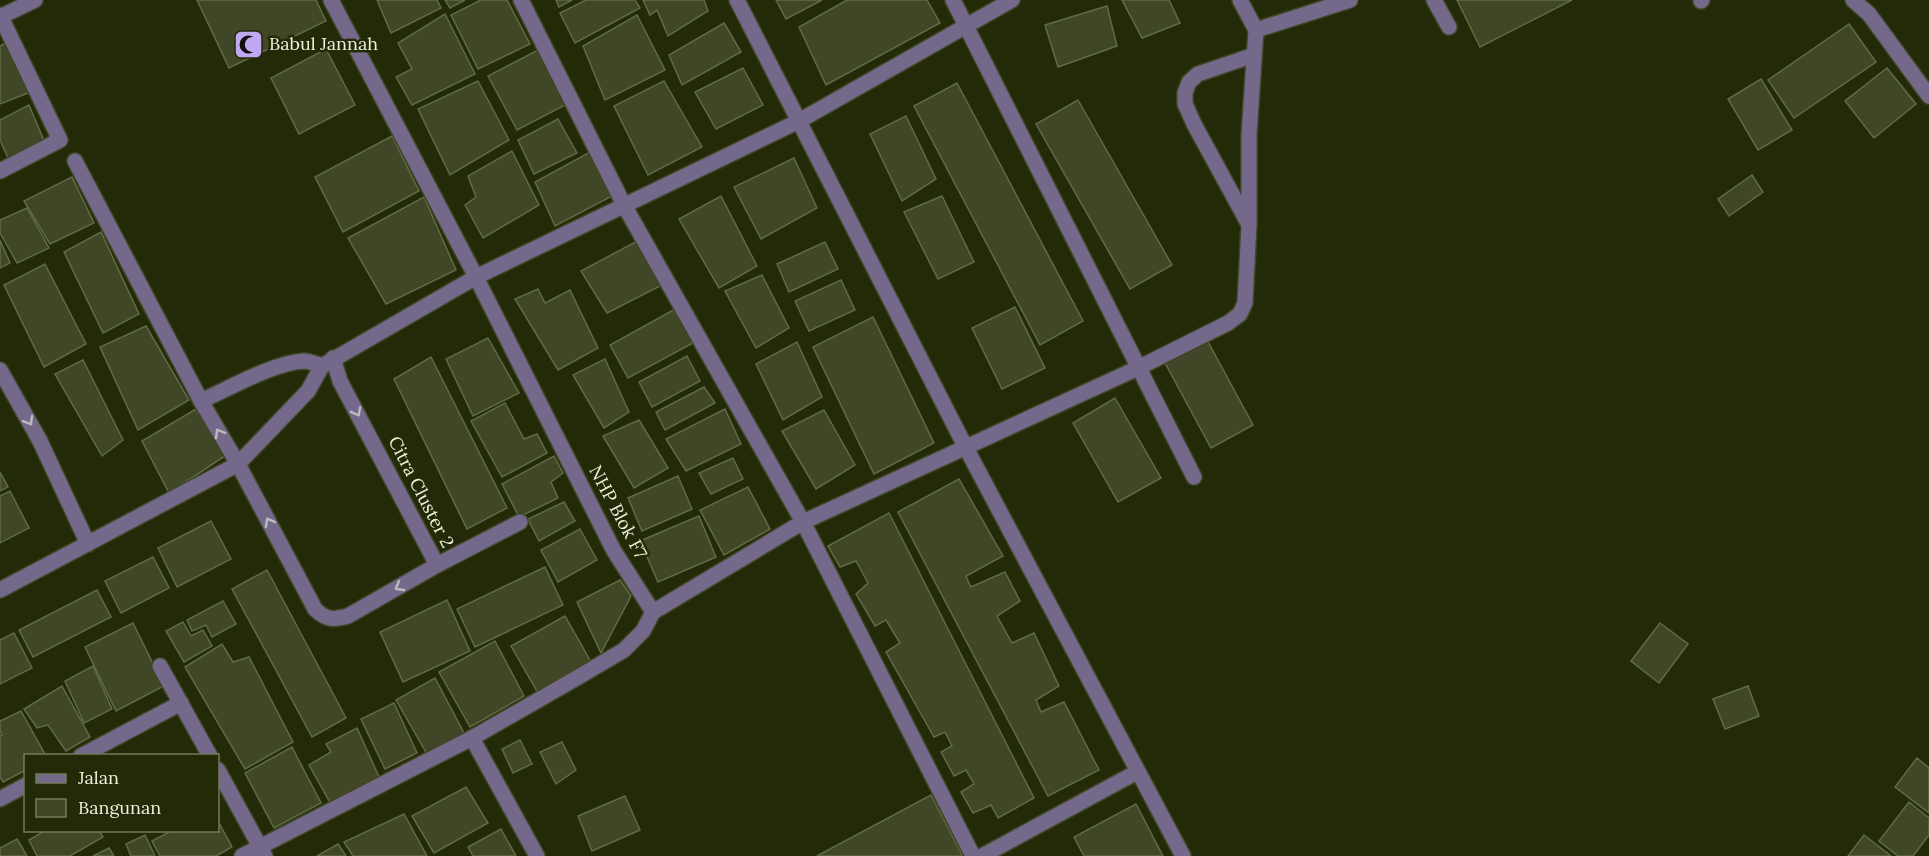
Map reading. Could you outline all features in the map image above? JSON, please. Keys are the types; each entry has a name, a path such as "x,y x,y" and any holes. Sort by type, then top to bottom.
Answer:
{"street":[{"path":"0,171 60,140 0,16 35,0"},
{"name":"NHP Blok F7","path":"331,0 476,277 614,551 653,612"},
{"path":"520,0 624,205 803,522 973,856"},
{"path":"737,0 965,446 1183,856"},
{"path":"953,0 1194,477"},
{"path":"0,590 238,464 308,391 327,362 476,277 799,121 1012,0"},
{"path":"242,856 262,851 472,738 624,650 643,631 653,612 803,522 1138,368 1240,314 1245,303 1249,225 1249,135 1256,30 1240,0"},
{"path":"1256,30 1350,0"},
{"path":"1434,0 1449,27"},
{"path":"1853,0 1869,14 1929,96"},
{"path":"1249,225 1194,124 1185,104 1185,93 1189,82 1197,74 1254,55"},
{"name":"Citra Cluster 2","path":"75,161 201,401 238,464 315,609 324,618 333,620 348,616 437,565 340,381 327,362"},
{"path":"201,401 261,374 291,364 308,361 327,362"},
{"path":"0,370 40,441 88,544"},
{"path":"437,565 520,522"},
{"path":"160,666 209,754"},
{"path":"85,754 181,703"},
{"path":"472,738 537,856"},
{"path":"219,772 262,851"},
{"path":"982,856 1137,772"},
{"path":"0,799 24,786"}],"building":[{"name":"Babul Jannah","path":"197,0 316,0 326,21 229,68"},
{"path":"377,0 437,0 441,8 391,33"},
{"path":"445,0 465,0 450,8"},
{"path":"481,0 507,0 530,44 478,69 451,15"},
{"path":"556,0 572,0 559,7"},
{"path":"586,0 635,0 640,8 575,43 560,13"},
{"path":"643,0 704,0 708,11 668,36 657,10 650,15"},
{"path":"776,0 822,0 786,19"},
{"path":"847,0 927,0 940,23 826,85 799,27"},
{"path":"1122,0 1169,0 1180,23 1142,38"},
{"path":"1457,0 1572,0 1480,47"},
{"path":"1107,6 1117,46 1058,67 1045,25"},
{"path":"445,14 475,74 412,105 396,77 412,69 398,43"},
{"path":"637,15 665,70 605,100 583,46"},
{"path":"724,23 741,52 682,85 669,55"},
{"path":"1849,24 1876,62 1794,118 1768,80"},
{"path":"7,42 28,93 0,104 0,46"},
{"path":"542,48 569,103 517,130 488,76"},
{"path":"326,49 355,105 299,134 271,78"},
{"path":"743,68 763,105 716,129 695,92"},
{"path":"1887,68 1916,104 1874,138 1845,101"},
{"path":"1761,79 1792,130 1758,150 1728,99"},
{"path":"478,81 509,140 450,175 418,109"},
{"path":"664,81 702,147 648,175 614,106"},
{"path":"957,83 1083,321 1040,345 914,106"},
{"path":"1078,100 1172,265 1130,289 1036,124"},
{"path":"29,105 45,143 9,160 0,140 0,120"},
{"path":"906,116 936,179 902,201 870,134"},
{"path":"558,119 577,153 534,174 518,140"},
{"path":"392,136 419,191 343,232 315,177"},
{"path":"512,151 539,205 483,238 465,205 476,197 468,176"},
{"path":"592,151 614,195 555,226 535,182"},
{"path":"794,158 817,208 761,239 734,187"},
{"path":"1752,175 1763,192 1729,216 1718,199"},
{"path":"72,177 94,223 50,244 24,201"},
{"path":"721,196 757,266 719,288 679,219"},
{"path":"942,196 974,262 938,279 904,212"},
{"path":"424,197 456,270 386,304 348,238"},
{"path":"27,208 49,248 17,263 0,233 0,220"},
{"path":"101,232 139,314 103,333 64,252"},
{"path":"641,239 666,283 607,313 581,271"},
{"path":"0,240 10,263 0,268"},
{"path":"825,242 838,269 789,292 777,264"},
{"path":"45,264 86,344 44,367 4,285"},
{"path":"762,275 789,328 756,348 725,291"},
{"path":"841,280 855,310 809,331 795,301"},
{"path":"538,289 545,303 570,290 598,348 558,370 515,299"},
{"path":"1015,307 1045,368 1002,389 972,328"},
{"path":"675,309 693,343 628,378 610,345"},
{"path":"873,317 934,443 874,474 813,347"},
{"path":"146,326 189,400 138,430 100,347"},
{"path":"488,338 519,393 473,416 446,359"},
{"path":"1206,338 1253,425 1211,448 1164,361"},
{"path":"797,342 822,397 783,420 756,364"},
{"path":"687,356 700,381 652,407 639,382"},
{"path":"431,357 507,508 467,529 394,379"},
{"path":"605,359 629,412 604,428 573,375"},
{"path":"83,360 123,440 102,456 55,374"},
{"path":"704,387 715,403 665,430 656,412"},
{"path":"1115,398 1161,478 1118,502 1073,423"},
{"path":"505,403 524,439 537,434 547,453 502,477 471,421"},
{"path":"196,409 225,456 169,493 142,441"},
{"path":"725,409 741,444 686,471 666,439"},
{"path":"824,410 855,465 816,489 782,431"},
{"path":"639,420 668,468 634,488 603,436"},
{"path":"554,456 563,473 551,482 558,498 519,517 502,484"},
{"path":"733,458 743,479 711,494 699,473"},
{"path":"0,472 8,487 0,491"},
{"path":"678,476 692,509 642,531 628,498"},
{"path":"959,479 1003,556 966,576 971,587 1005,572 1020,601 997,616 1012,643 1034,633 1059,686 1036,700 1041,712 1064,702 1099,770 1048,796 898,512"},
{"path":"748,487 770,529 724,555 700,510"},
{"path":"10,491 29,528 0,543 0,496"},
{"path":"564,502 575,521 539,541 528,519"},
{"path":"889,513 1034,798 998,818 991,805 973,813 961,792 974,784 966,770 954,776 941,752 952,746 945,732 934,737 886,652 900,643 886,620 875,626 856,594 868,583 856,561 840,567 828,546"},
{"path":"699,516 716,557 658,582 640,541"},
{"path":"211,521 231,559 177,587 158,548"},
{"path":"580,529 597,560 558,582 541,550"},
{"path":"153,557 169,588 121,613 105,581"},
{"path":"545,567 563,605 475,647 457,609"},
{"path":"267,570 346,718 312,737 232,589"},
{"path":"620,580 631,596 601,653 577,602"},
{"path":"97,590 111,617 33,657 19,630"},
{"path":"447,600 470,651 403,682 380,632"},
{"path":"223,601 236,624 212,637 206,625 192,631 187,620"},
{"path":"565,616 591,662 538,693 511,646"},
{"path":"183,622 191,636 203,630 212,646 184,662 166,631"},
{"path":"133,623 164,686 116,711 85,647"},
{"path":"1660,623 1688,644 1659,683 1631,661"},
{"path":"14,633 32,668 0,684 0,640"},
{"path":"495,641 524,696 470,727 439,672"},
{"path":"222,644 233,662 249,657 293,742 245,769 185,667"},
{"path":"93,666 112,709 84,723 65,681"},
{"path":"435,678 465,735 427,754 396,700"},
{"path":"62,686 90,737 66,751 48,725 37,728 24,709"},
{"path":"1748,686 1759,716 1725,729 1713,699"},
{"path":"394,703 417,753 385,769 361,719"},
{"path":"21,711 45,754 24,754 24,771 3,782 0,777 0,736 2,735 0,721"},
{"path":"357,728 380,779 332,806 309,765 331,752 326,744"},
{"path":"520,740 532,764 513,773 502,749"},
{"path":"562,742 576,770 556,784 540,752"},
{"path":"292,747 321,803 274,828 245,773"},
{"path":"1917,758 1929,768 1929,813 1895,787"},
{"path":"466,787 488,823 434,853 412,816"},
{"path":"931,795 961,856 817,856"},
{"path":"625,796 640,830 592,851 578,816"},
{"path":"1909,802 1929,818 1929,835 1913,856 1898,856 1879,841"},
{"path":"1136,804 1163,856 1084,856 1074,837"},
{"path":"404,814 427,856 353,856 344,842"},
{"path":"219,823 232,847 216,856 160,856 152,841 169,832 219,832"},
{"path":"501,829 516,856 473,856 468,847"},
{"path":"43,832 100,832 103,837 70,856 37,856 29,840"},
{"path":"145,835 155,856 131,856 126,844"},
{"path":"1864,835 1891,856 1848,856"},
{"path":"17,839 27,856 0,856 0,848"},
{"path":"338,844 346,856 317,856"},
{"path":"109,848 114,856 93,856"}],"place":[{"name":"Babul Jannah","path":"248,44"}]}
